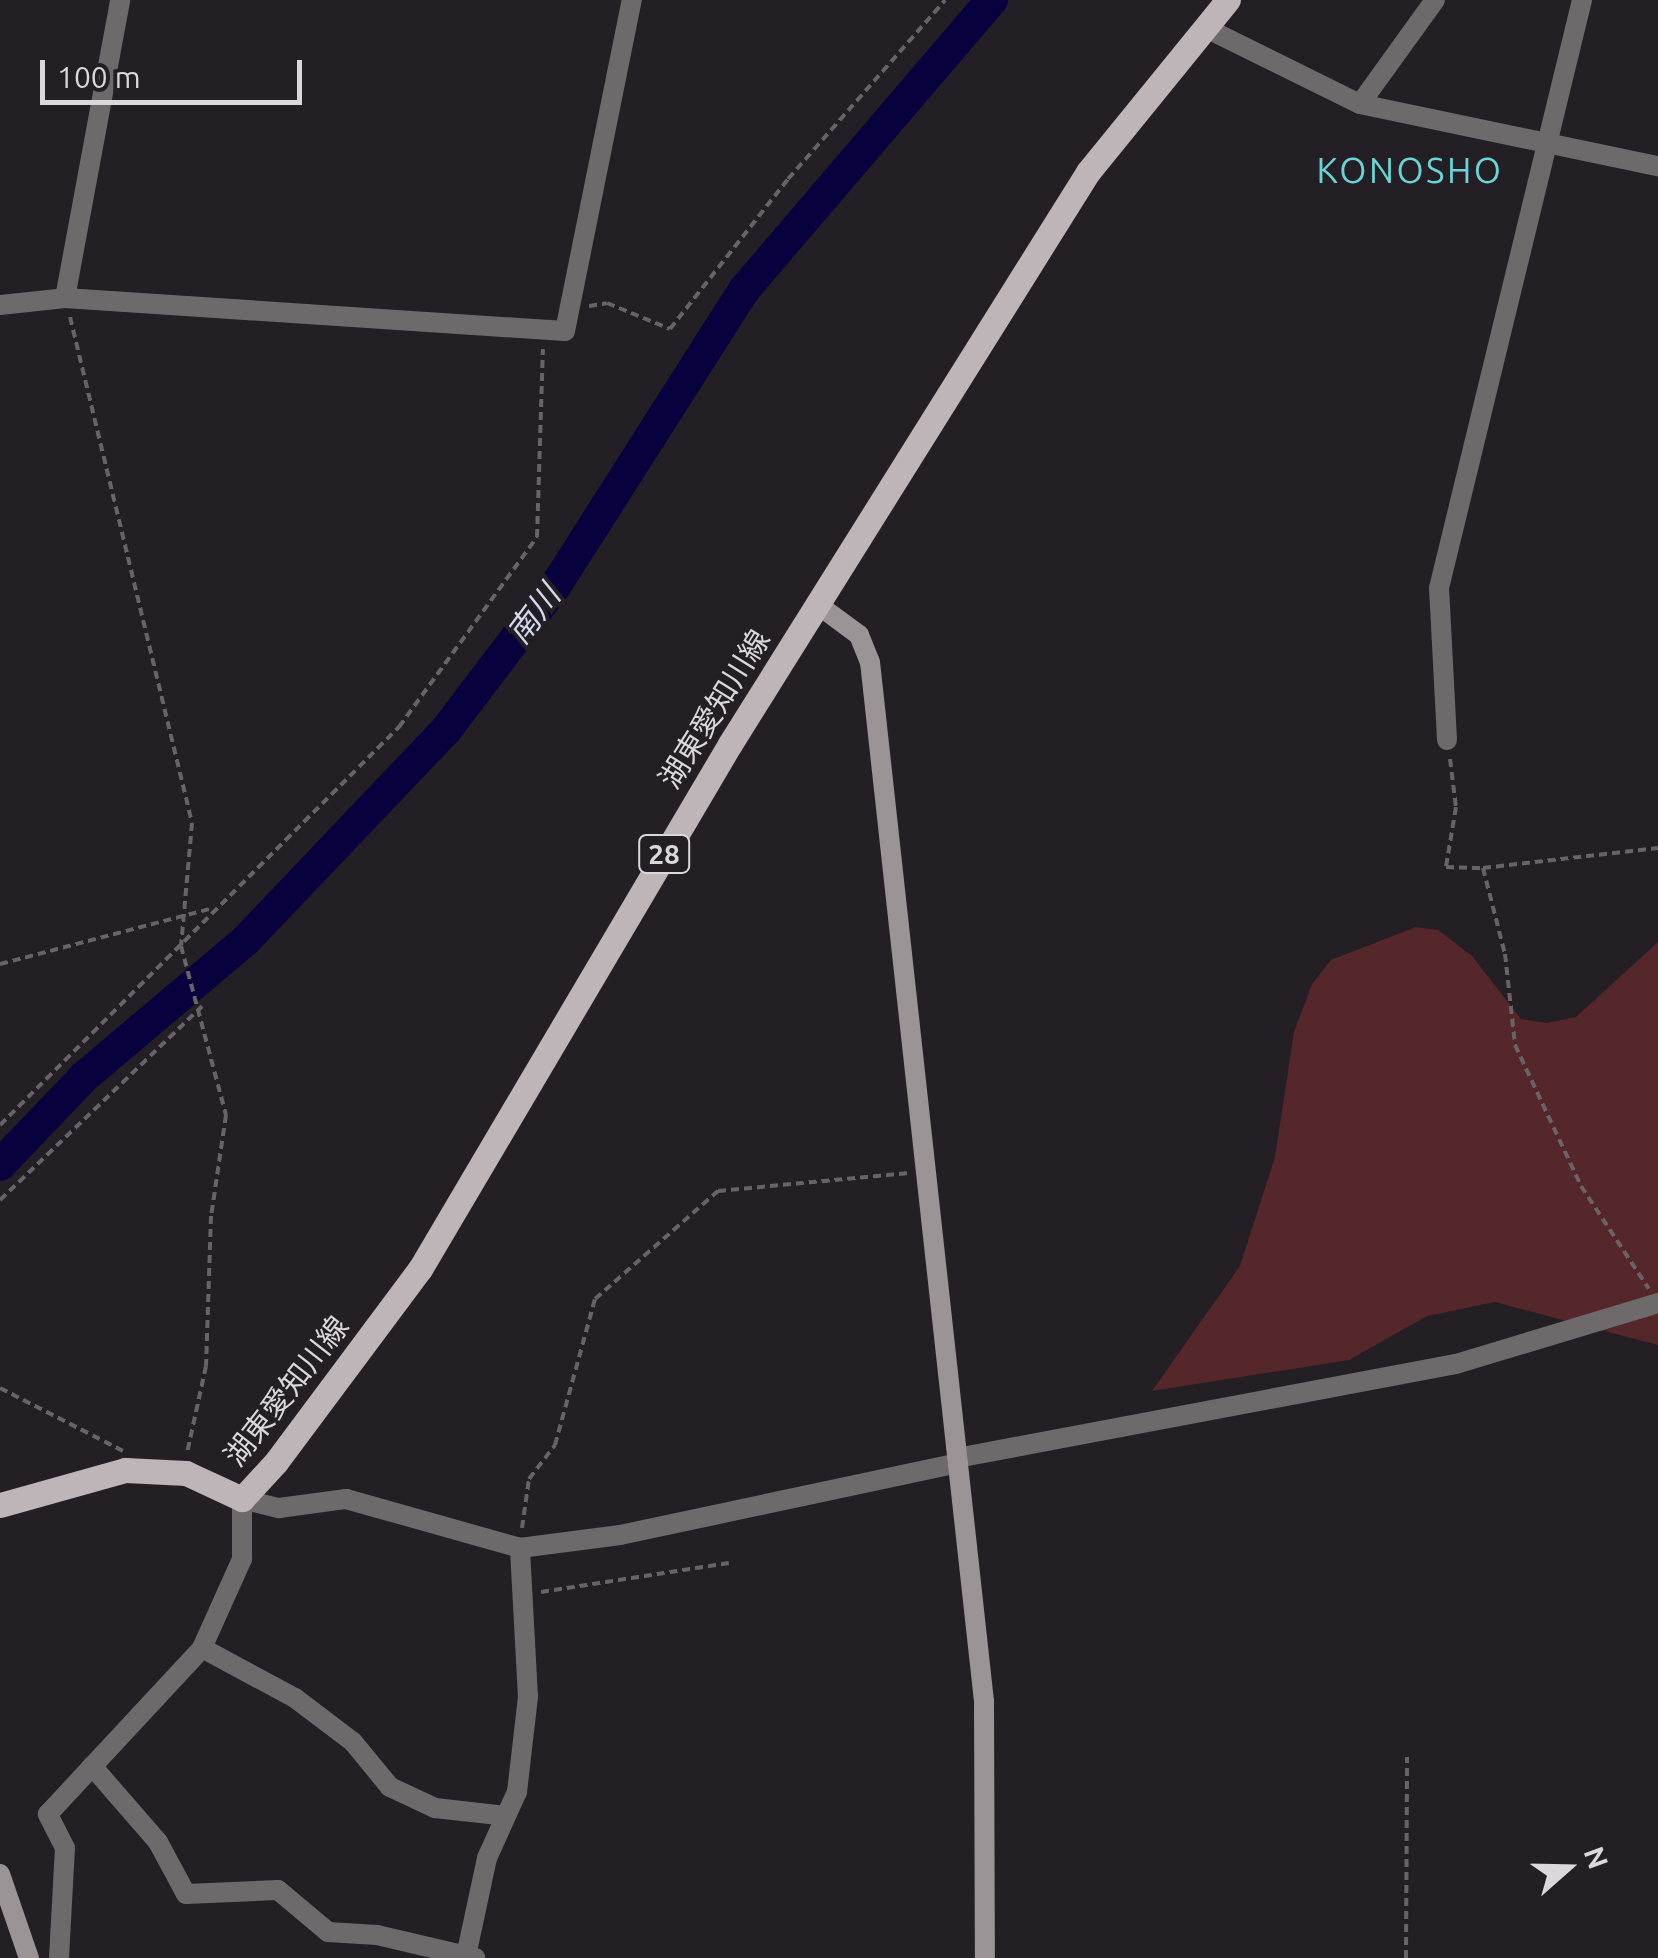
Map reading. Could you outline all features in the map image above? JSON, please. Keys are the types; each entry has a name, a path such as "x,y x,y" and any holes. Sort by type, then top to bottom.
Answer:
{"main road":[{"name":"湖東愛知川線","path":"0,1504 125,1470 186,1473 242,1499 420,1270 817,604 1088,172 1228,0"}],"street":[{"path":"65,298 120,0"},
{"path":"0,305 65,298 544,334 565,331 632,0"},
{"path":"1360,104 1434,0"},
{"path":"1447,740 1438,588 1582,0"},
{"path":"1208,29 1360,104 1658,166"},
{"path":"817,604 859,635 870,662 989,1758 985,1958"},
{"path":"59,1958 65,1848 48,1814 202,1648 242,1559 242,1499 279,1508 346,1500 520,1548 620,1535 957,1460 1456,1364 1658,1303"},
{"path":"92,1766 158,1842 186,1894 278,1890 328,1932 471,1957 487,1858 517,1792 528,1696 520,1548"},
{"path":"202,1648 295,1698 353,1742 390,1787 436,1808 506,1816"},
{"path":"0,1874 29,1958"}],"path":[{"path":"569,310 607,303 670,329 945,0"},
{"path":"65,298 192,823 182,943 202,1006 226,1115 212,1216 206,1366 180,1476 186,1473"},
{"path":"0,1125 399,727 537,537 544,334"},
{"path":"1447,740 1456,807 1446,866 1483,868 1658,848"},
{"path":"1483,868 1521,1060 1581,1186 1658,1303"},
{"path":"0,964 214,908"},
{"path":"0,1200 202,1006"},
{"path":"520,1548 529,1479 555,1445 595,1299 718,1191 925,1171"},
{"path":"0,1388 133,1458"},
{"path":"522,1595 729,1564"},
{"path":"1406,1757 1406,1958"}],"shaded area":[{"path":"1416,927 1438,930 1472,956 1521,1019 1547,1023 1576,1017 1658,942 1658,1345 1495,1302 1427,1316 1349,1360 1152,1391 1240,1266 1275,1157 1294,1032 1312,984 1331,960"}],"waterway":[{"name":"南川","path":"0,1165 84,1077 246,940 446,730 556,585 744,290 992,0"}],"district":[{"name":"KONOSHO","path":"1410,170"}]}
